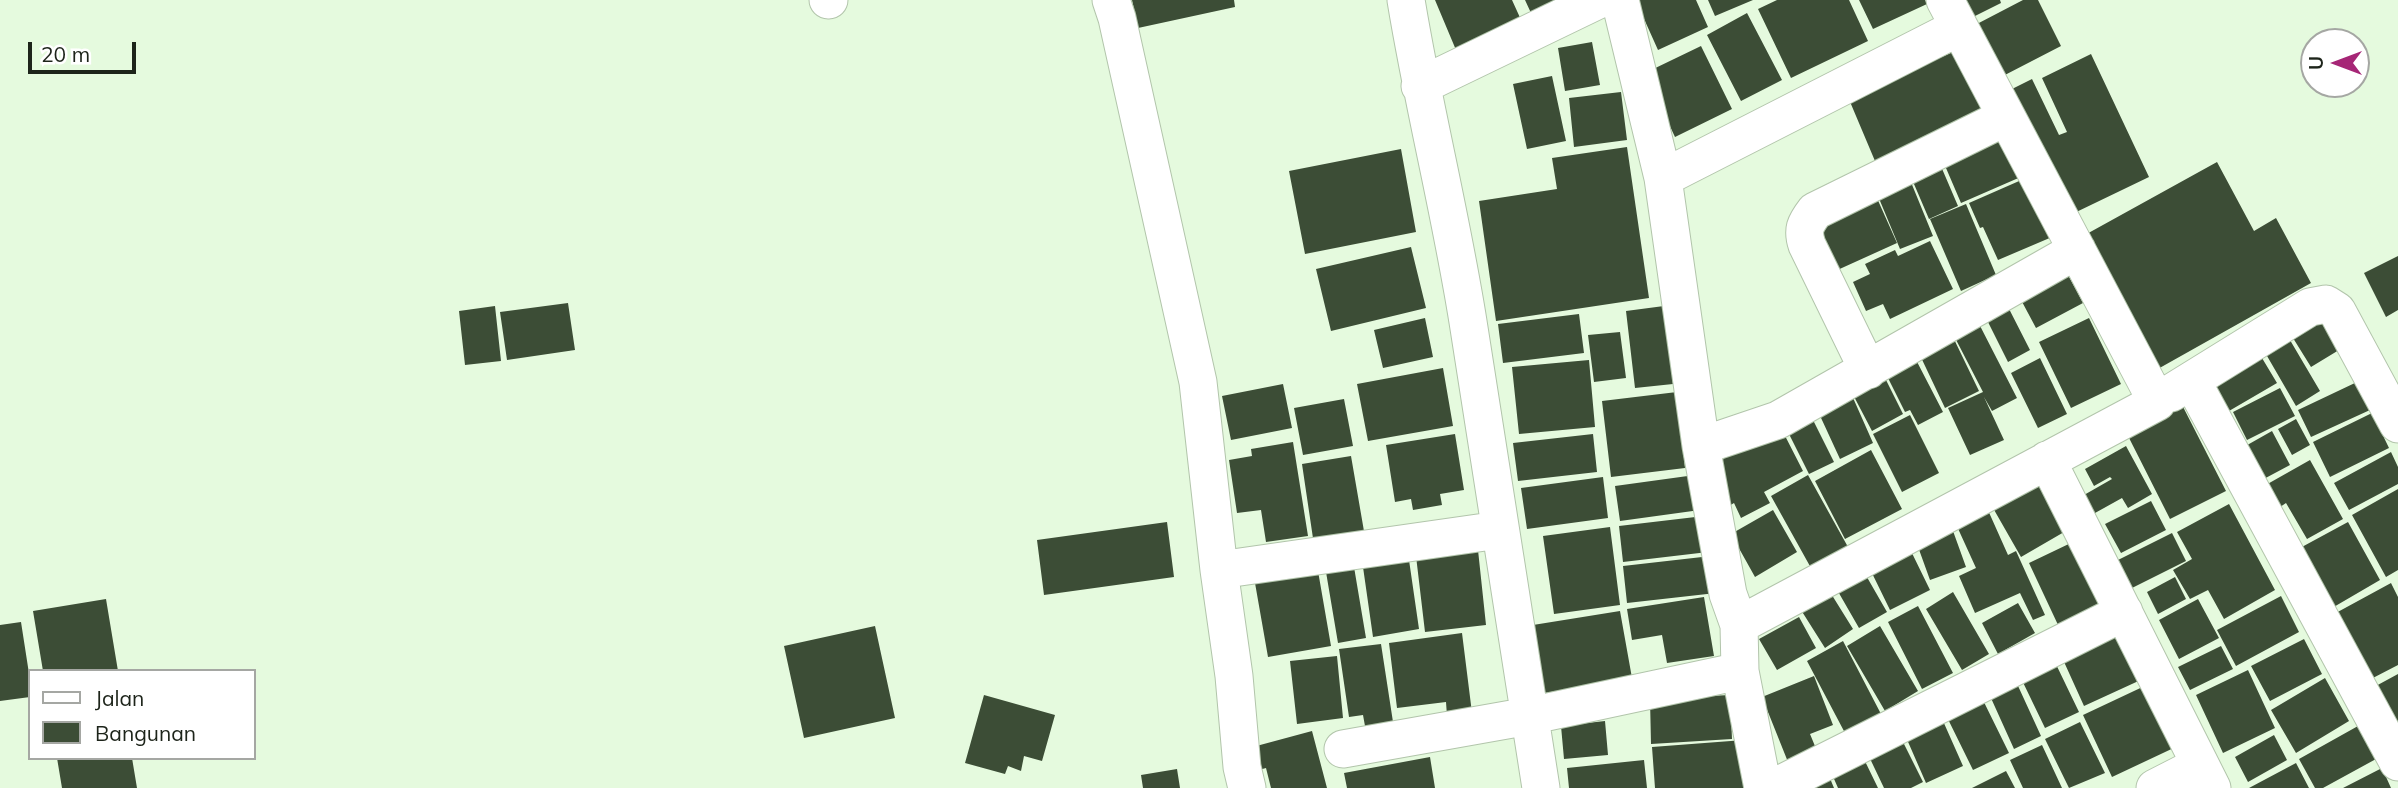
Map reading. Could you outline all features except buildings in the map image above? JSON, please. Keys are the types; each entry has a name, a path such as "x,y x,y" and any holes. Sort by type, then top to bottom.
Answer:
{"street":[{"path":"1111,0 1118,18 1160,202 1198,382 1234,677 1242,767 1247,788"},
{"path":"1406,0 1420,86 1469,326 1541,788"},
{"path":"1420,86 1598,0"},
{"path":"1620,0 1663,178 1701,446 1728,594 1739,625 1740,671 1763,788"},
{"path":"1663,178 1952,13 2157,402"},
{"path":"1868,370 1807,245 1803,232 1806,222 1815,211 2006,117"},
{"path":"1701,446 1778,420 2077,250"},
{"path":"1739,625 2157,402 2310,307 2326,304 2337,311 2398,424"},
{"path":"2192,381 2398,762"},
{"path":"2047,460 2206,776 2155,788"},
{"path":"1219,570 1499,530"},
{"path":"1773,788 2124,612"},
{"path":"1343,749 1529,716 1740,671"}]}
